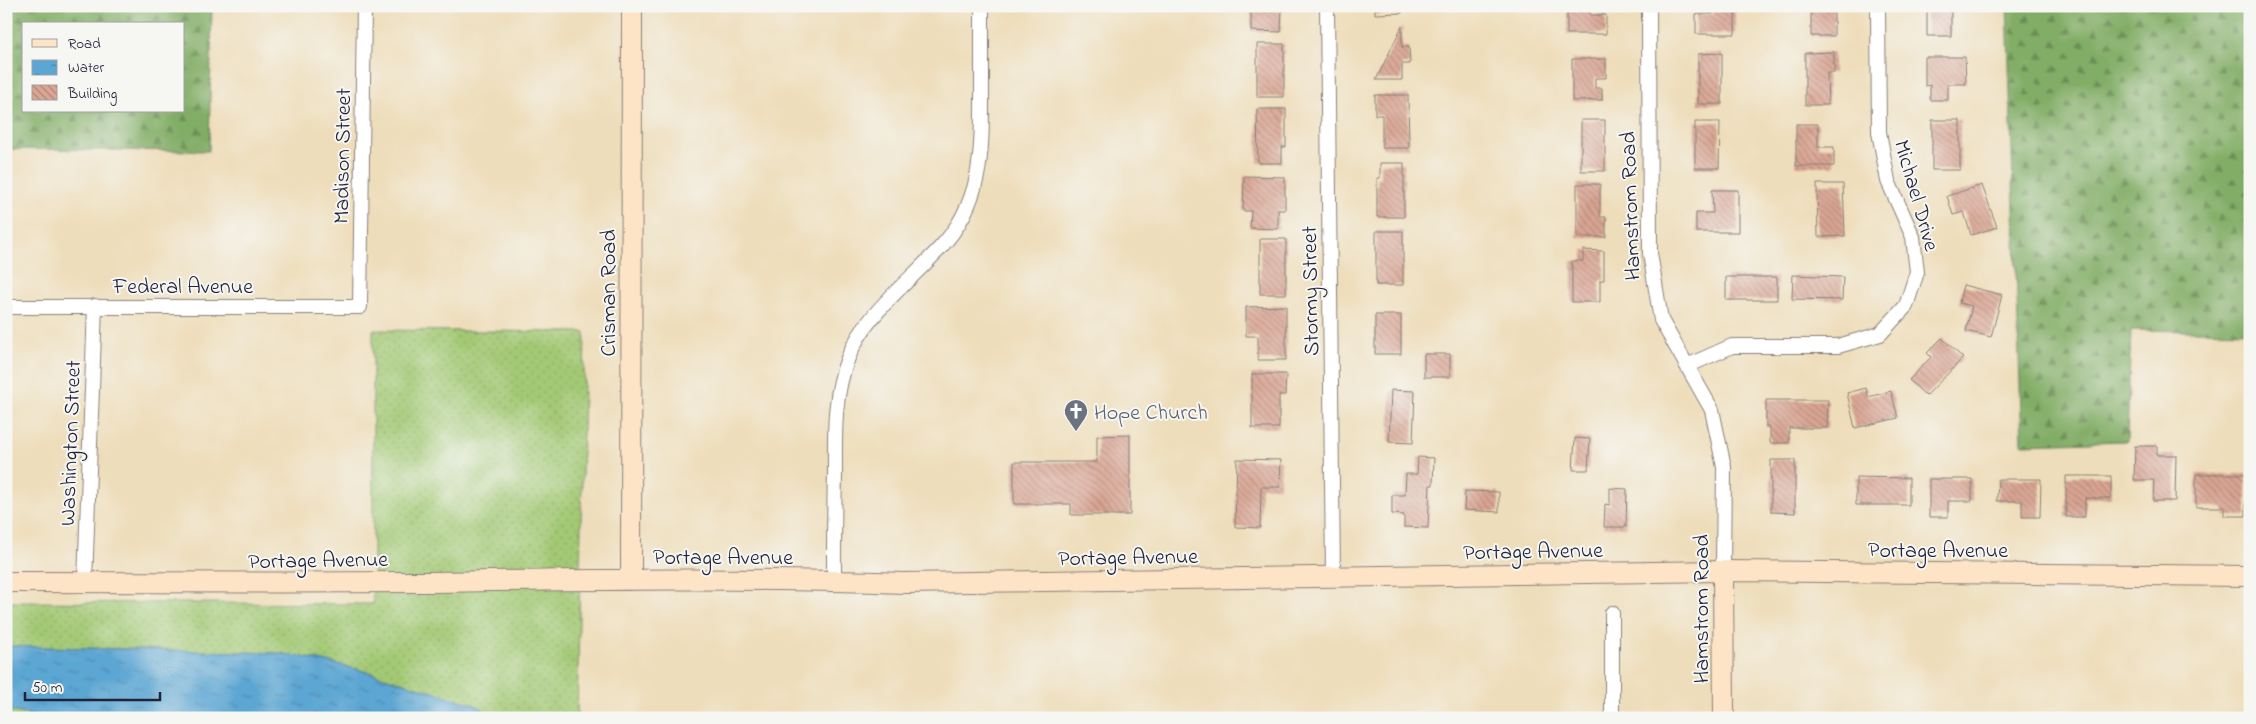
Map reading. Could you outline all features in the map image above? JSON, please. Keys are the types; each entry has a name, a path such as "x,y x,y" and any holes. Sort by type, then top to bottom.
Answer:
{"street":[{"name":"Madison Street","path":"360,307 364,6"},
{"name":"Crisman Road","path":"631,580 632,6"},
{"path":"834,580 835,428 841,378 853,347 870,321 954,232 974,191 982,150 982,6"},
{"name":"Stormy Street","path":"1327,6 1333,576"},
{"name":"Hamstrom Road","path":"1649,6 1650,253 1661,320 1712,410 1724,466 1724,718"},
{"name":"Michael Drive","path":"1687,366 1732,346 1838,346 1880,334 1906,306 1917,272 1913,237 1888,181 1879,132 1878,6"},
{"name":"Federal Avenue","path":"6,306 360,307"},
{"name":"Washington Street","path":"85,582 95,306"},
{"name":"Portage Avenue","path":"6,582 244,583 834,580 903,583 1723,571 2250,576"},
{"path":"1612,614 1612,718"}],"green space":[{"path":"7,6 212,6 209,151 6,149"},
{"path":"2007,6 2250,6 2250,332 2131,330 2127,441 2022,444"},
{"path":"373,330 585,332 577,718 488,718 483,709 473,704 375,674 326,662 276,653 6,646 6,602 373,604"},
{"path":"6,710 45,718 6,718"}],"water":[{"path":"6,646 276,653 326,662 375,674 473,704 483,709 488,718 45,718 6,710"}],"building":[{"path":"1251,6 1282,6 1281,32 1251,31"},
{"path":"1375,6 1402,6 1402,13 1375,14"},
{"path":"1567,6 1590,6 1590,15 1606,15 1606,34 1567,34"},
{"path":"1713,6 1735,6 1735,34 1696,34 1696,14 1713,14"},
{"path":"1811,6 1834,6 1834,36 1811,36"},
{"path":"1927,6 1951,6 1951,36 1927,36"},
{"path":"1402,26 1402,47 1409,47 1410,64 1402,64 1402,80 1376,80"},
{"path":"1257,44 1284,44 1284,97 1257,97"},
{"path":"1834,52 1834,73 1827,73 1828,105 1805,105 1805,53"},
{"path":"1722,53 1722,104 1698,104 1698,54"},
{"path":"1925,57 1965,57 1966,84 1948,84 1948,100 1930,100 1930,85 1925,86"},
{"path":"1572,59 1606,59 1606,78 1595,78 1595,88 1602,88 1602,100 1572,101"},
{"path":"1375,95 1408,95 1409,148 1382,148 1382,115 1375,115"},
{"path":"1257,109 1286,109 1286,147 1282,147 1282,163 1258,163"},
{"path":"1581,120 1605,120 1605,171 1581,171"},
{"path":"1932,120 1960,120 1960,170 1932,170"},
{"path":"1695,122 1720,122 1719,168 1695,168"},
{"path":"1796,124 1818,124 1818,147 1834,147 1834,166 1796,166"},
{"path":"1380,163 1404,163 1404,217 1377,217 1377,178 1380,178"},
{"path":"1244,176 1285,177 1285,210 1278,210 1278,229 1250,228 1251,211 1243,211"},
{"path":"1577,184 1600,184 1600,217 1606,217 1606,237 1577,237"},
{"path":"1817,184 1843,184 1845,236 1818,237"},
{"path":"1982,185 1997,227 1971,235 1964,212 1953,215 1947,196"},
{"path":"1712,190 1738,190 1738,232 1696,232 1696,213 1713,213"},
{"path":"1376,231 1403,231 1403,285 1376,285"},
{"path":"1260,239 1286,239 1286,294 1260,294"},
{"path":"1583,250 1604,251 1604,280 1600,280 1600,302 1572,302 1572,261 1583,261"},
{"path":"1793,275 1843,277 1842,300 1792,299"},
{"path":"1726,277 1777,277 1777,300 1726,300"},
{"path":"1963,285 2002,295 1991,337 1966,331 1972,306 1959,303"},
{"path":"1286,306 1286,360 1258,360 1258,336 1246,336 1246,307"},
{"path":"1375,315 1401,315 1401,354 1375,354"},
{"path":"1942,338 1963,358 1926,396 1909,380 1931,357 1927,353"},
{"path":"1424,354 1450,354 1450,377 1424,377"},
{"path":"1252,374 1286,374 1285,395 1279,395 1279,428 1252,428"},
{"path":"1866,388 1868,397 1891,391 1898,418 1855,428 1847,393"},
{"path":"1391,390 1415,391 1413,443 1389,442"},
{"path":"1766,400 1828,400 1827,428 1789,428 1789,443 1770,443 1770,427 1766,427"},
{"path":"1130,435 1130,515 1071,515 1071,504 1014,504 1014,462 1097,462 1097,436"},
{"path":"1575,438 1590,439 1588,470 1573,470"},
{"path":"2135,446 2157,446 2157,455 2176,455 2175,501 2153,501 2154,480 2134,480"},
{"path":"1418,457 1434,458 1433,485 1430,485 1428,528 1404,527 1404,515 1392,514 1392,495 1405,495 1406,474 1417,474"},
{"path":"1237,459 1281,460 1280,487 1261,487 1260,528 1235,527"},
{"path":"1771,460 1795,460 1795,513 1771,512"},
{"path":"2196,474 2246,474 2246,516 2224,516 2224,507 2196,507"},
{"path":"2066,476 2111,476 2111,498 2085,498 2085,517 2066,517"},
{"path":"1856,477 1909,478 1909,505 1856,505"},
{"path":"1929,479 1972,479 1972,501 1948,501 1948,517 1929,517"},
{"path":"1998,479 2041,479 2040,517 2022,517 2022,501 1997,501"},
{"path":"1610,488 1627,489 1626,527 1604,527 1605,504 1610,505"},
{"path":"1465,491 1499,492 1499,512 1464,510"}],"place":[{"name":"Hope Church","path":"1076,432"}]}
